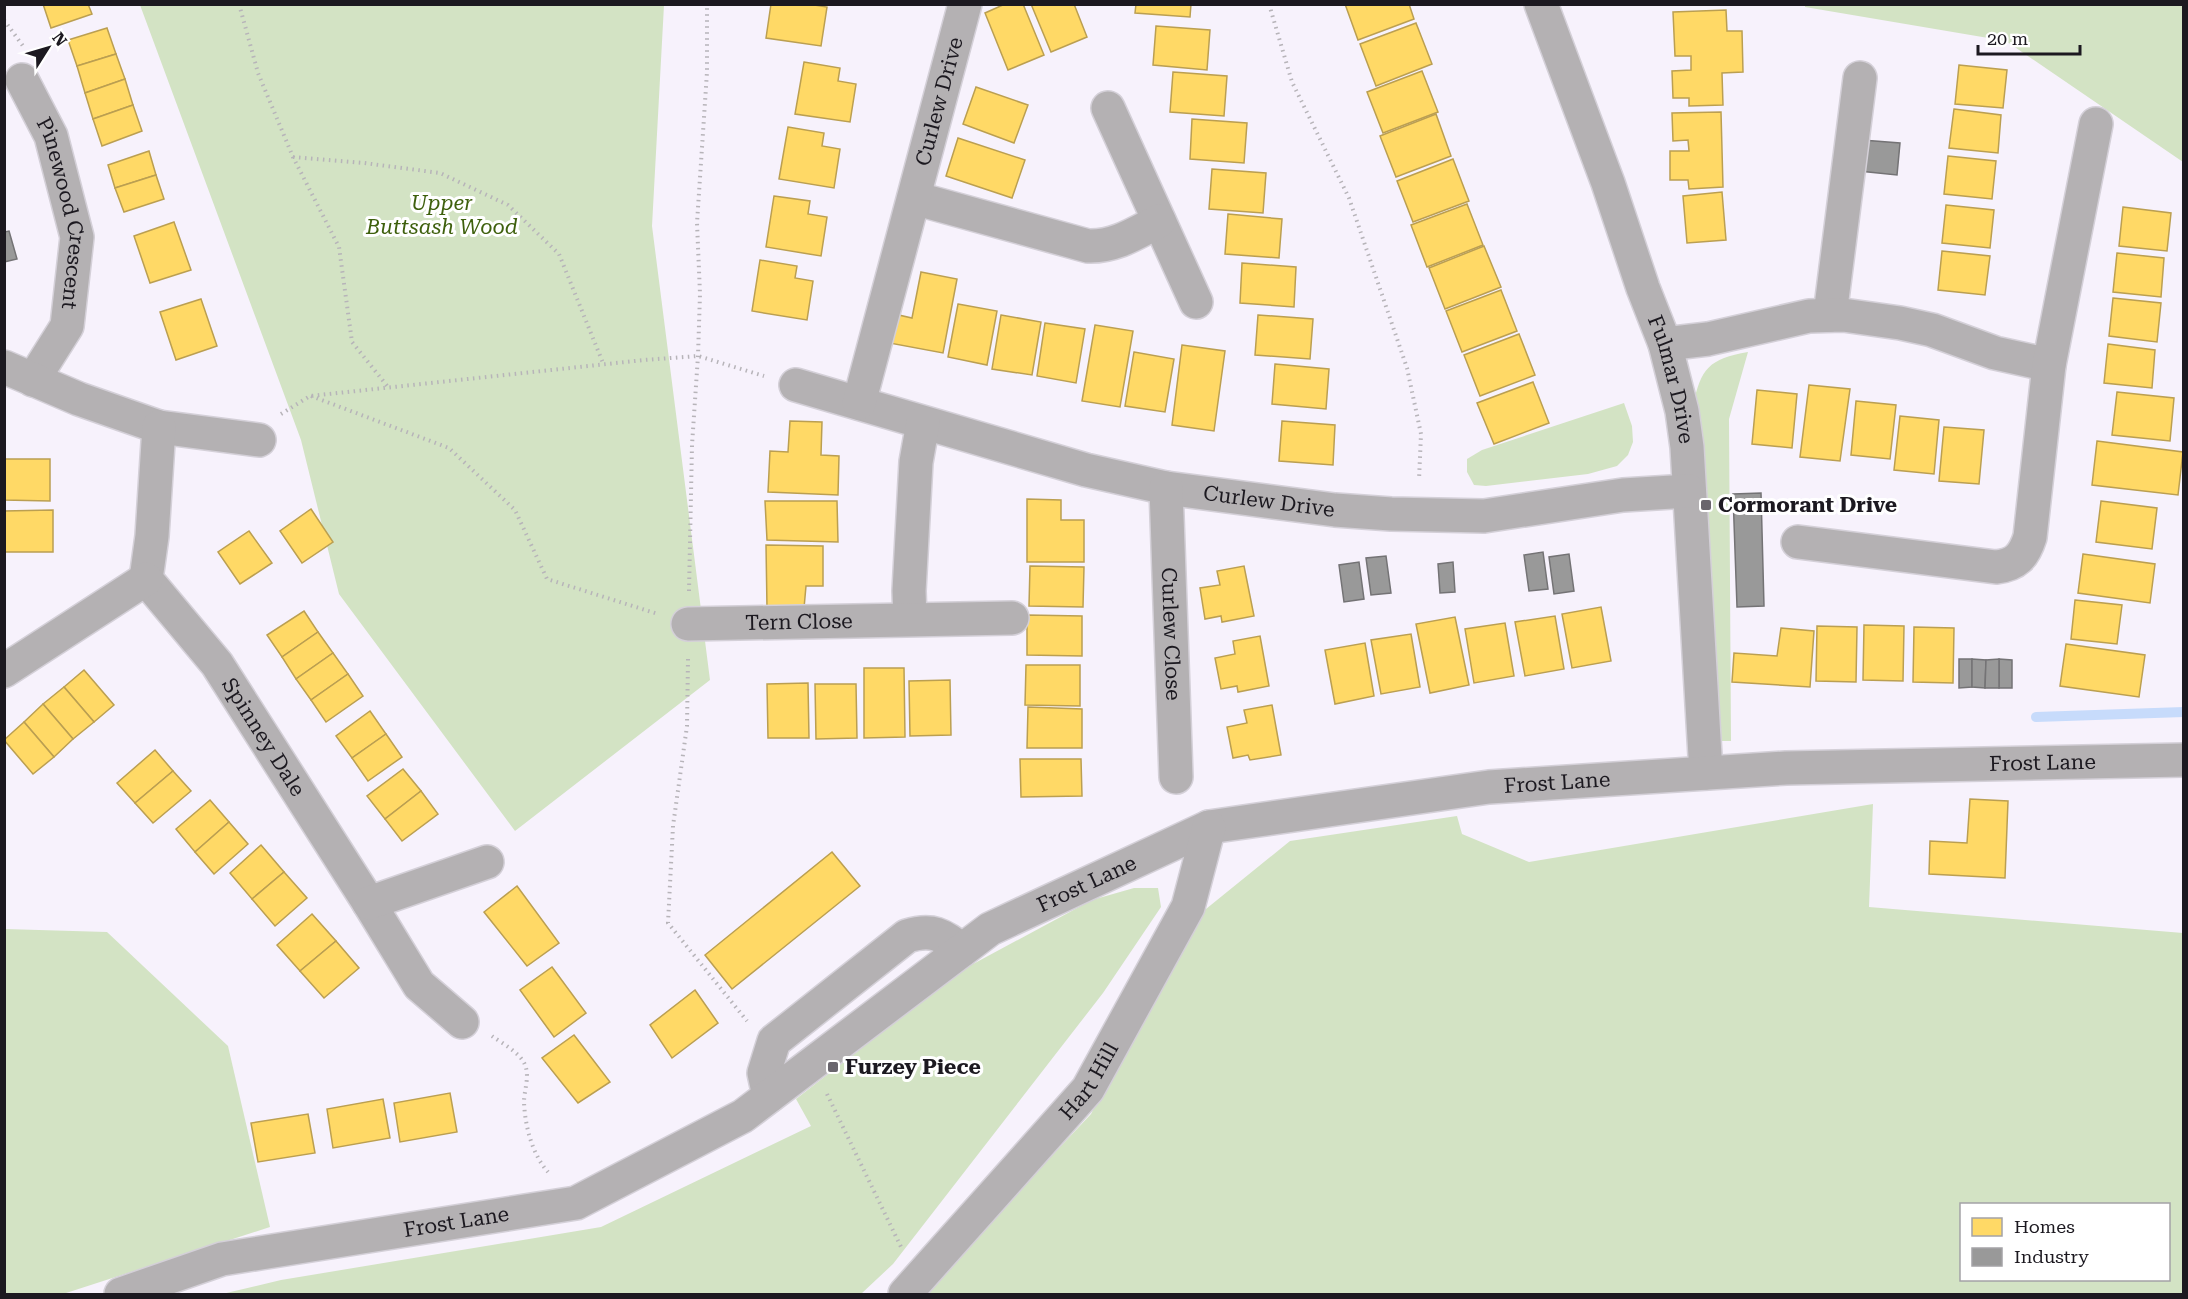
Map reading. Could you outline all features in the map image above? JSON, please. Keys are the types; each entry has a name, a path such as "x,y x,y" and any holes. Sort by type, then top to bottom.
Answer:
{"street":[{"name":"Curlew Drive","path":"859,403 965,4"},
{"name":"Fulmar Drive","path":"1541,4 1665,344 1682,411 1687,447 1706,773"},
{"path":"1830,315 1860,78"},
{"name":"Pinewood Crescent","path":"19,373 67,326 77,237 51,136 22,80"},
{"path":"1108,108 1196,302"},
{"path":"1798,542 1985,566 2005,566 2014,563 2026,548 2030,537 2049,365 2096,124"},
{"path":"914,198 1088,246 1114,244 1159,221"},
{"path":"1665,344 1708,339 1809,316 1830,315 1871,318 1932,330 1995,353 2049,365"},
{"path":"19,373 79,399 159,427 259,440"},
{"name":"Curlew Drive","path":"796,386 1086,470 1166,488 1335,510 1413,515 1484,516 1623,495 1689,491"},
{"path":"910,619 909,591 916,462 923,423"},
{"path":"4,670 146,579 152,536 159,427"},
{"name":"Curlew Close","path":"1166,488 1176,777"},
{"name":"Spinney Dale","path":"146,579 217,664 419,985 462,1022"},
{"name":"Tern Close","path":"688,624 1012,618"},
{"name":"Frost Lane","path":"121,1294 222,1259 576,1203 743,1116 990,929 1209,827 1489,787 1786,768 2184,760"},
{"name":"Hart Hill","path":"911,1288 1088,1089 1188,907 1209,827"},
{"path":"369,903 486,862"},
{"path":"769,1096 764,1073 774,1041 908,936 922,931 943,935 962,950"}],"path":[{"path":"239,4 258,74 292,157 339,247 352,342 388,387"},
{"path":"707,4 707,72 697,223 700,294 692,446 687,726 673,826 668,923 770,1050"},
{"path":"1269,4 1292,82 1349,198 1407,368 1421,434 1419,481 1413,515"},
{"path":"292,157 440,173 508,205 559,254 603,363"},
{"path":"688,624 547,579 515,510 449,448 310,396 603,363 698,356 796,386"},
{"path":"462,1022 475,1025 514,1051 526,1068 524,1102 537,1160 576,1203"},
{"path":"812,1063 911,1288"}],"green space":[{"path":"1805,4 2183,5 2183,162 2006,41 1805,7"},
{"name":"Upper Buttsash Wood","path":"140,5 664,5 652,226 710,680 515,831 339,594 301,440"},
{"path":"1748,352 1729,419 1731,741 1714,741 1693,406 1699,383 1709,367 1724,358"},
{"path":"1624,403 1632,426 1633,442 1628,455 1617,466 1588,474 1486,486 1474,485 1467,472 1467,459 1482,450"},
{"path":"1873,804 1869,907 2183,933 2183,1294 922,1294 1091,1114 1185,926 1290,841 1457,816 1462,834 1529,862"},
{"path":"1134,888 1158,888 1161,907 1103,993 893,1264 861,1294 222,1294 281,1280 601,1227 811,1126 796,1099 962,970 1092,900"},
{"path":"5,929 107,932 228,1046 270,1227 63,1294 5,1294"}],"building: Homes":[{"path":"43,4 88,4 92,14 51,28"},
{"path":"771,4 808,4 827,7 821,46 766,38"},
{"path":"1005,4 1023,4 1044,55 1008,70 985,13"},
{"path":"1031,4 1074,4 1087,37 1051,52"},
{"path":"1136,4 1191,4 1190,17 1135,13"},
{"path":"1345,4 1409,4 1414,19 1358,40"},
{"path":"1726,10 1727,31 1742,31 1743,72 1722,73 1723,105 1689,106 1689,98 1673,98 1672,71 1691,70 1691,56 1675,56 1673,12"},
{"path":"1416,23 1432,64 1376,86 1360,44"},
{"path":"1156,26 1210,30 1207,70 1153,65"},
{"path":"107,28 116,54 77,66 68,40"},
{"path":"116,54 125,79 85,93 77,66"},
{"path":"804,62 840,68 838,81 856,84 850,122 795,114"},
{"path":"1959,65 2007,70 2003,108 1955,104"},
{"path":"1422,71 1438,112 1383,133 1367,92"},
{"path":"1173,72 1227,76 1224,116 1170,112"},
{"path":"125,79 133,105 93,119 85,93"},
{"path":"976,87 1028,105 1014,143 963,124"},
{"path":"133,105 142,131 102,146 93,119"},
{"path":"1954,109 2001,115 1998,153 1949,148"},
{"path":"1721,112 1723,187 1689,189 1688,180 1670,180 1670,151 1689,151 1688,140 1673,141 1672,113"},
{"path":"1436,114 1451,156 1396,177 1380,136"},
{"path":"1192,119 1247,123 1244,163 1190,159"},
{"path":"788,127 824,133 822,146 840,149 834,188 779,179"},
{"path":"958,138 1025,160 1012,198 946,176"},
{"path":"149,151 156,175 115,188 108,165"},
{"path":"1948,156 1996,161 1992,199 1944,194"},
{"path":"1453,159 1469,201 1413,222 1397,181"},
{"path":"1212,169 1266,173 1263,213 1209,209"},
{"path":"156,175 164,199 124,212 115,188"},
{"path":"1722,192 1726,240 1687,243 1683,196"},
{"path":"774,196 810,201 808,214 827,217 821,256 766,247"},
{"path":"1467,204 1483,245 1427,267 1411,225"},
{"path":"1946,205 1994,210 1990,248 1942,243"},
{"path":"2123,207 2171,213 2167,251 2119,246"},
{"path":"1228,214 1282,219 1279,258 1225,254"},
{"path":"174,222 191,270 150,283 134,236"},
{"path":"1484,246 1501,287 1445,309 1429,268"},
{"path":"1942,251 1990,256 1985,295 1938,290"},
{"path":"2117,253 2164,258 2161,297 2113,292"},
{"path":"760,260 797,266 795,278 813,281 807,320 752,311"},
{"path":"1242,263 1296,267 1294,307 1240,303"},
{"path":"921,272 957,279 943,353 884,342 890,313 912,318"},
{"path":"1501,290 1517,331 1462,352 1446,311"},
{"path":"2113,298 2161,303 2157,342 2109,336"},
{"path":"201,299 217,346 176,360 160,312"},
{"path":"958,304 997,311 987,365 948,357"},
{"path":"1001,315 1041,322 1032,375 992,369"},
{"path":"1258,315 1313,319 1310,359 1255,355"},
{"path":"1045,323 1085,329 1076,383 1037,376"},
{"path":"1095,325 1133,331 1120,407 1082,401"},
{"path":"1519,334 1535,375 1480,396 1464,355"},
{"path":"2108,344 2155,350 2152,388 2104,383"},
{"path":"1182,345 1225,351 1214,431 1172,425"},
{"path":"1134,352 1174,359 1165,412 1125,406"},
{"path":"1275,364 1329,369 1326,409 1272,404"},
{"path":"1533,382 1549,423 1494,444 1477,403"},
{"path":"1809,385 1850,389 1840,461 1800,457"},
{"path":"1757,390 1797,394 1792,448 1752,444"},
{"path":"2117,392 2174,398 2170,441 2112,435"},
{"path":"1856,401 1896,405 1890,459 1851,455"},
{"path":"1900,416 1939,420 1934,474 1894,470"},
{"path":"790,421 822,422 821,455 839,456 838,495 768,492 770,451 788,452"},
{"path":"1282,421 1335,425 1333,465 1279,461"},
{"path":"1944,427 1984,430 1979,484 1939,481"},
{"path":"2097,441 2183,452 2178,495 2092,485"},
{"path":"4,459 50,459 50,501 4,500"},
{"path":"1027,499 1061,500 1061,520 1084,520 1084,562 1027,562"},
{"path":"765,501 837,501 838,542 767,540"},
{"path":"2101,501 2157,508 2152,549 2096,542"},
{"path":"311,509 333,542 302,563 280,531"},
{"path":"53,510 53,552 4,552 4,511"},
{"path":"249,531 272,563 240,584 218,552"},
{"path":"766,545 823,546 823,586 806,586 804,608 767,608"},
{"path":"2083,554 2155,564 2150,603 2078,593"},
{"path":"1030,566 1084,567 1083,607 1029,606"},
{"path":"1244,566 1254,616 1222,622 1221,616 1205,619 1200,588 1220,585 1217,571"},
{"path":"2075,600 2122,605 2117,644 2071,639"},
{"path":"1601,607 1611,661 1572,668 1562,614"},
{"path":"304,611 318,632 282,657 267,635"},
{"path":"1027,615 1082,616 1082,656 1027,655"},
{"path":"1555,616 1564,669 1525,676 1515,622"},
{"path":"1455,617 1469,685 1430,693 1416,624"},
{"path":"1505,623 1514,676 1474,683 1465,629"},
{"path":"1864,625 1904,626 1903,681 1863,680"},
{"path":"1817,626 1857,627 1856,682 1816,681"},
{"path":"1914,627 1954,628 1953,683 1913,682"},
{"path":"1781,628 1814,631 1810,687 1732,682 1734,653 1777,656"},
{"path":"318,632 333,653 296,679 282,657"},
{"path":"1411,634 1420,687 1381,694 1371,640"},
{"path":"1260,636 1269,686 1238,692 1237,686 1221,689 1215,658 1235,654 1233,641"},
{"path":"1365,643 1374,696 1335,704 1325,650"},
{"path":"2066,644 2145,655 2139,697 2060,686"},
{"path":"333,653 348,674 311,700 296,679"},
{"path":"1026,665 1080,665 1080,706 1025,705"},
{"path":"864,668 904,668 905,737 864,738"},
{"path":"84,670 114,705 94,722 64,687"},
{"path":"348,674 363,696 326,722 311,700"},
{"path":"950,680 951,735 910,736 909,681"},
{"path":"808,683 809,738 768,738 767,684"},
{"path":"815,684 856,684 857,738 816,739"},
{"path":"64,687 94,722 73,739 43,704"},
{"path":"43,704 73,739 54,757 24,722"},
{"path":"1272,705 1281,755 1250,760 1248,755 1233,758 1227,727 1247,723 1244,710"},
{"path":"1028,707 1082,709 1082,748 1027,748"},
{"path":"370,711 386,734 352,758 336,736"},
{"path":"24,722 54,757 33,774 4,740"},
{"path":"386,734 402,757 368,781 352,758"},
{"path":"155,750 173,771 135,803 117,783"},
{"path":"1020,759 1081,759 1082,796 1021,797"},
{"path":"403,769 421,791 385,819 367,796"},
{"path":"173,771 191,791 153,823 135,803"},
{"path":"421,791 438,814 402,841 385,819"},
{"path":"1970,799 2008,801 2005,878 1929,874 1930,841 1967,843"},
{"path":"210,800 229,822 195,852 176,829"},
{"path":"229,822 248,844 214,874 195,852"},
{"path":"261,845 284,872 252,899 230,873"},
{"path":"832,852 860,886 732,989 705,955"},
{"path":"284,872 307,898 275,926 252,899"},
{"path":"517,886 559,943 527,966 484,912"},
{"path":"312,914 336,941 300,971 277,945"},
{"path":"336,941 359,968 324,998 300,971"},
{"path":"552,967 586,1013 554,1037 520,990"},
{"path":"695,990 718,1023 672,1058 650,1025"},
{"path":"574,1035 610,1082 578,1103 542,1058"},
{"path":"450,1093 457,1132 400,1142 394,1103"},
{"path":"383,1099 390,1138 333,1148 327,1109"},
{"path":"308,1114 315,1153 258,1162 251,1123"}],"building: Industry":[{"path":"1862,140 1900,143 1897,175 1859,171"},
{"path":"9,231 17,259 4,262 4,232"},
{"path":"1761,493 1764,606 1737,607 1733,494"},
{"path":"1543,552 1548,589 1529,591 1524,555"},
{"path":"1569,554 1574,591 1554,594 1549,557"},
{"path":"1386,556 1391,593 1371,595 1366,558"},
{"path":"1359,562 1364,599 1344,602 1339,565"},
{"path":"1453,562 1455,592 1440,593 1438,564"},
{"path":"1959,659 1972,659 1972,687 1959,688"},
{"path":"1972,659 1986,660 1985,688 1972,687"},
{"path":"1999,659 2012,660 2012,688 1999,688"},
{"path":"1999,659 1999,688 1985,688 1986,660"}],"waterway":[{"path":"2036,717 2184,712"}],"place":[{"name":"Cormorant Drive","path":"1706,505"},
{"name":"Furzey Piece","path":"833,1067"}]}
